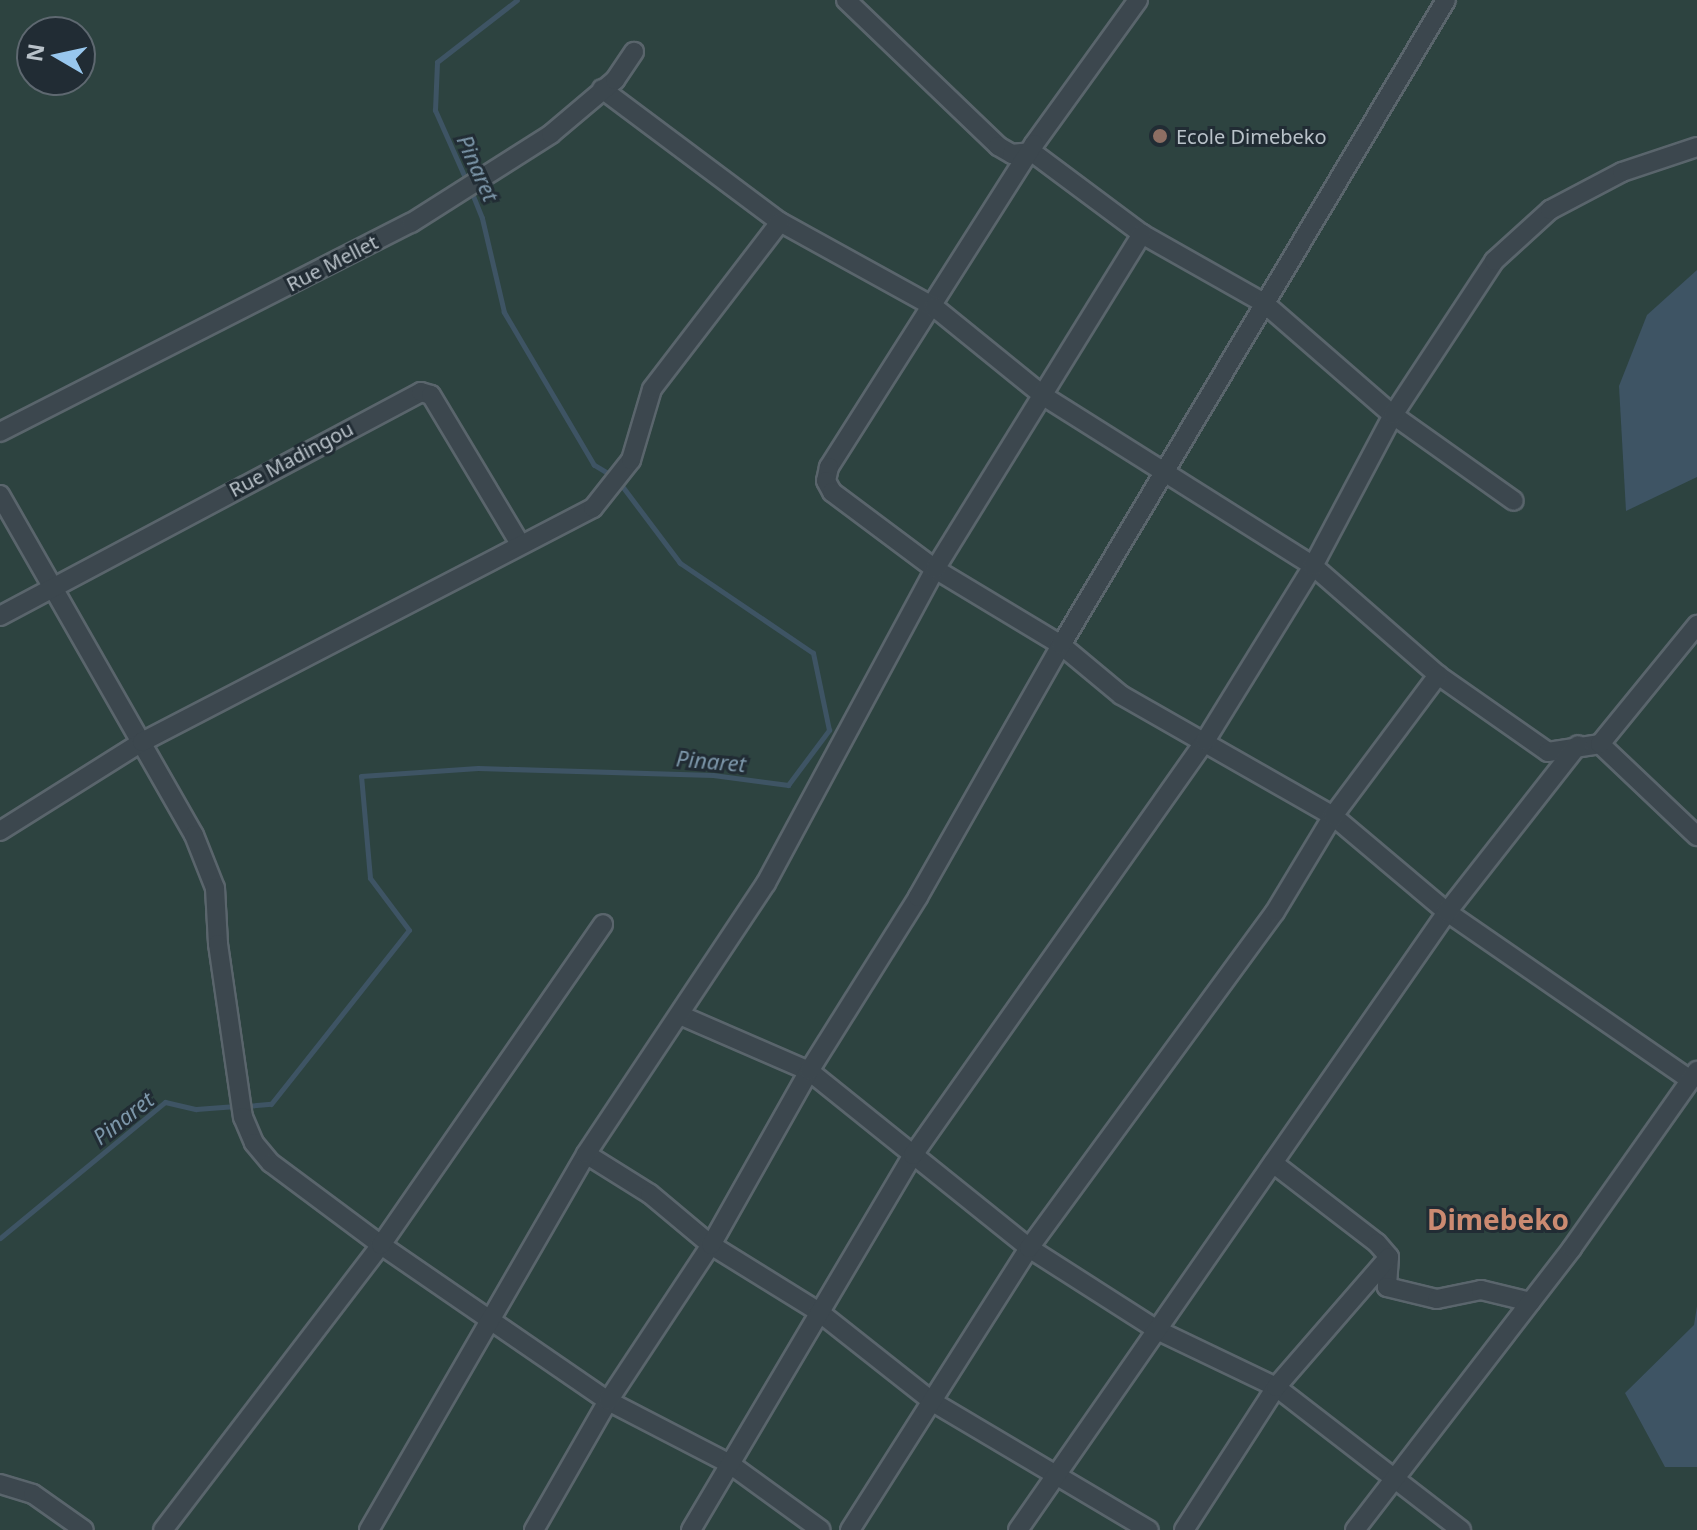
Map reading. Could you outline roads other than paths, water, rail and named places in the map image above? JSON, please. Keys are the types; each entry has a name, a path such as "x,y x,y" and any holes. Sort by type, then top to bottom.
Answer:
{"street":[{"path":"846,0 998,146 1012,154 1032,152 1142,234 1264,303 1393,415 1514,501"},
{"path":"1138,0 1032,152 829,467 826,481 832,492 935,569 1061,645 1121,695 1333,816 1447,912 1693,1075 1531,1302 1355,1530"},
{"path":"534,1530 608,1401 711,1245 809,1071 918,897 1061,645 1446,0"},
{"name":"Rue Mellet","path":"0,432 411,223 551,134 615,80 634,52"},
{"path":"602,89 780,222 934,307 1045,397 1313,566 1438,675 1548,752 1600,744 1696,834"},
{"path":"691,1530 913,1155 1205,741 1313,566 1393,415 1494,261 1522,231 1550,210 1622,172 1697,147"},
{"path":"0,831 142,742 593,508 631,460 652,389 780,222"},
{"path":"369,1530 586,1154 766,883 935,569 1045,397 1142,234"},
{"name":"Rue Madingou","path":"0,616 55,584 421,392 431,395 520,544"},
{"path":"0,495 55,584 194,835 215,888 218,944 243,1117 254,1143 271,1163 381,1245 608,1401 730,1464 821,1530"},
{"path":"1600,744 1697,625"},
{"path":"850,1530 1029,1248 1275,912 1333,816 1438,675"},
{"path":"1018,1530 1447,912 1578,745"},
{"path":"163,1530 381,1245 603,924"},
{"path":"680,1015 809,1071 1029,1248 1157,1330 1276,1387 1461,1530"},
{"path":"586,1154 650,1194 711,1245 819,1312 933,1402 1149,1530"},
{"path":"1273,1163 1389,1257"},
{"path":"1389,1257 1387,1287 1404,1294 1437,1299 1481,1290 1531,1302"},
{"path":"1184,1530 1276,1387 1389,1257"},
{"path":"0,1484 33,1494 84,1530"}],"water":[{"path":"1697,270 1697,477 1626,511 1619,386 1647,315"},
{"path":"1697,1306 1697,1467 1665,1467 1625,1393 1694,1325"}],"waterway":[{"name":"Pinaret","path":"467,182 435,110 437,62 517,0"},
{"name":"Pinaret","path":"246,1106 271,1104 409,930 370,878 361,776 478,768 713,775 788,785 829,730 813,653 680,563 616,478 594,465 504,312 482,218 471,191"},
{"name":"Pinaret","path":"0,1238 165,1102 196,1109 236,1106"}],"place":[{"name":"Ecole Dimebeko","path":"1160,136"}],"district":[{"name":"Dimebeko","path":"1498,1219"}]}
